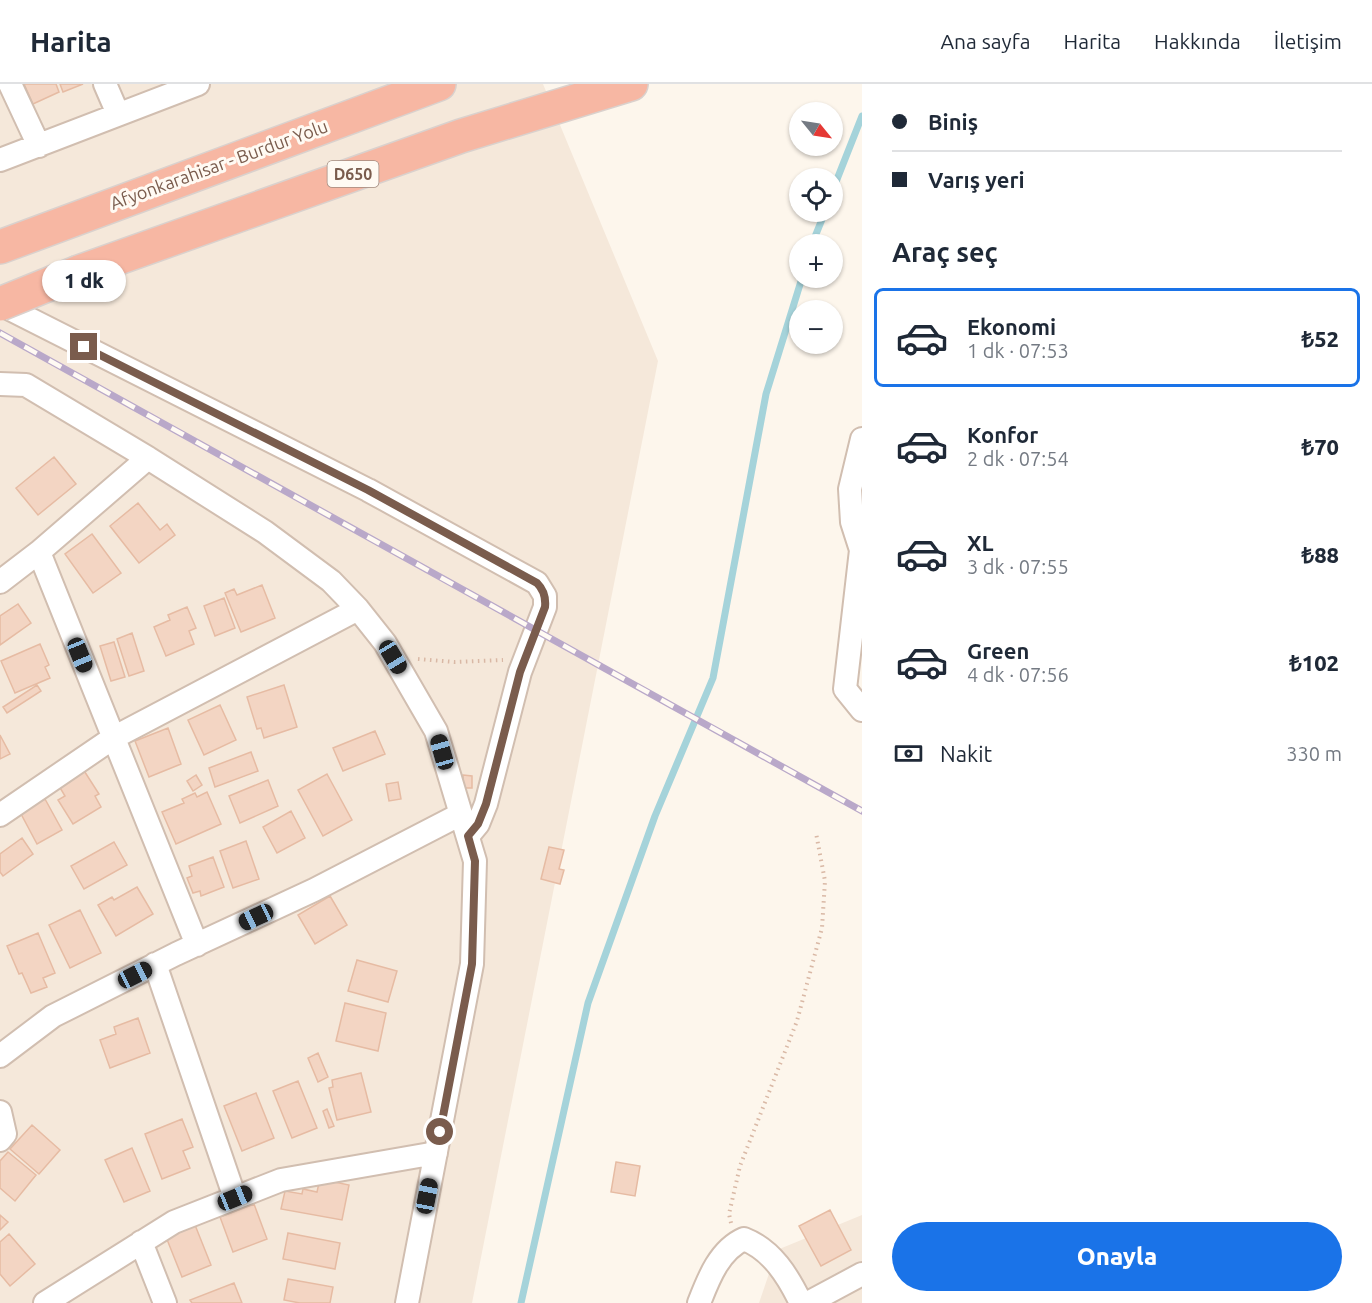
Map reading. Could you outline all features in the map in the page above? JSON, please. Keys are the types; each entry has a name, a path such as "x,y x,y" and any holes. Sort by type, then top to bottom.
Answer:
{"highway":[{"name":"Afyonkarahisar - Burdur Yolu","path":"0,247 439,84"},
{"name":"D650","path":"0,304 79,272 461,136 631,84"}],"street":[{"path":"10,84 39,146"},
{"path":"105,84 118,114"},
{"path":"0,160 198,84"},
{"path":"0,304 368,490 537,583 545,596 545,607 525,658 486,804 478,824 468,836"},
{"path":"0,384 26,385 265,532 331,581 358,609 385,643 436,731 475,861 472,964 407,1303"},
{"path":"862,439 850,489 852,522 861,550 845,689 862,710"},
{"path":"0,582 39,552 148,458"},
{"path":"39,552 197,945"},
{"path":"0,815 113,738 358,609"},
{"path":"845,689 862,667"},
{"path":"0,1056 53,1016 155,964 314,890 461,813"},
{"path":"155,964 235,1198"},
{"path":"0,1112 5,1134 0,1140"},
{"path":"45,1303 174,1222 281,1180 436,1153"},
{"path":"699,1303 708,1280 723,1256 736,1242 744,1239 758,1245 775,1260 801,1303"},
{"path":"141,1242 165,1303"},
{"path":"808,1303 862,1274"}],"path":[{"path":"393,657 454,662 525,658"},
{"path":"736,1242 729,1214 740,1166 797,1021 822,928 825,881 816,833"}],"shaded area":[{"path":"0,84 543,84 658,361 472,1303 0,1303"},
{"path":"862,1215 862,1303 759,1303 777,1250"}],"building":[{"path":"24,84 56,84 59,92 33,104"},
{"path":"60,84 83,84 63,92"},
{"path":"54,457 76,484 38,515 16,488"},
{"path":"138,503 160,530 167,524 175,535 139,563 110,526"},
{"path":"92,534 121,573 93,593 65,554"},
{"path":"262,585 275,618 241,632 225,593 234,589 237,595"},
{"path":"224,598 235,628 215,636 204,606"},
{"path":"18,604 31,623 0,645 0,616"},
{"path":"187,607 196,628 189,631 194,644 166,656 154,627 170,620 168,615"},
{"path":"132,633 144,671 129,676 117,639"},
{"path":"114,642 125,677 111,681 100,646"},
{"path":"40,644 49,665 45,667 50,678 15,693 1,661"},
{"path":"37,685 41,691 7,713 3,707"},
{"path":"284,685 297,727 264,738 261,728 257,729 247,697"},
{"path":"220,705 236,740 204,755 188,720"},
{"path":"168,728 181,764 149,777 135,741"},
{"path":"375,731 385,754 343,771 333,748"},
{"path":"0,735 10,754 0,759"},
{"path":"251,752 258,771 215,787 209,768"},
{"path":"81,766 99,794 95,796 101,807 73,824 58,800 65,796 56,781"},
{"path":"327,774 352,820 323,836 298,790"},
{"path":"196,775 202,785 193,791 187,781"},
{"path":"463,775 472,776 472,788 463,788"},
{"path":"268,780 278,806 240,823 229,796"},
{"path":"398,782 401,799 389,801 386,784"},
{"path":"207,792 221,824 176,844 162,812 184,803 182,799 195,793 197,797"},
{"path":"45,799 62,830 37,844 20,812"},
{"path":"291,811 305,838 277,853 263,827"},
{"path":"22,838 33,854 3,876 0,872 0,854"},
{"path":"246,841 259,879 233,888 220,851"},
{"path":"114,842 127,865 84,889 71,866"},
{"path":"549,847 564,850 559,869 564,870 560,884 541,879"},
{"path":"213,857 224,887 201,896 200,891 193,893 187,878 192,876 189,866"},
{"path":"137,887 153,914 116,936 98,905 112,897 114,900"},
{"path":"330,896 347,925 315,944 298,915"},
{"path":"80,910 101,953 70,968 49,925"},
{"path":"38,933 55,973 43,978 47,987 31,993 22,973 19,974 7,946"},
{"path":"357,960 397,971 388,1002 348,991"},
{"path":"345,1003 386,1013 378,1051 336,1041"},
{"path":"138,1018 150,1053 110,1068 100,1040 116,1034 114,1027"},
{"path":"318,1053 328,1077 318,1082 308,1058"},
{"path":"361,1073 371,1112 337,1120 329,1088 333,1087 332,1080"},
{"path":"298,1081 317,1128 292,1138 273,1091"},
{"path":"256,1093 274,1138 242,1151 224,1106"},
{"path":"327,1109 334,1126 329,1128 323,1111"},
{"path":"182,1119 193,1147 183,1151 190,1168 162,1179 145,1134"},
{"path":"32,1125 60,1150 39,1174 10,1149"},
{"path":"132,1148 150,1191 124,1202 105,1160"},
{"path":"8,1152 36,1175 15,1201 0,1188 0,1161"},
{"path":"616,1162 640,1166 635,1196 611,1192"},
{"path":"325,1180 349,1185 342,1220 281,1209 285,1191 302,1194 303,1189 317,1192 319,1183 324,1184"},
{"path":"254,1204 267,1239 233,1252 220,1217"},
{"path":"830,1210 851,1250 821,1266 799,1226"},
{"path":"0,1215 8,1222 0,1230"},
{"path":"195,1225 211,1265 182,1277 166,1237"},
{"path":"288,1233 340,1243 335,1269 283,1259"},
{"path":"9,1234 35,1264 10,1286 0,1274 0,1242"},
{"path":"288,1279 333,1287 330,1303 300,1303 284,1300"},
{"path":"234,1283 242,1303 192,1303 190,1300"}],"waterway":[{"path":"841,168 862,116"},
{"path":"816,234 821,222"},
{"path":"521,1303 588,1003 655,816 713,678 766,394 799,288"}],"railway":[{"path":"0,333 862,811"}],"route":[{"path":"84,347 368,490 537,583 542,589 546,601 545,607 520,672 486,804 478,824 468,836 475,861 472,964 440,1132"}]}
